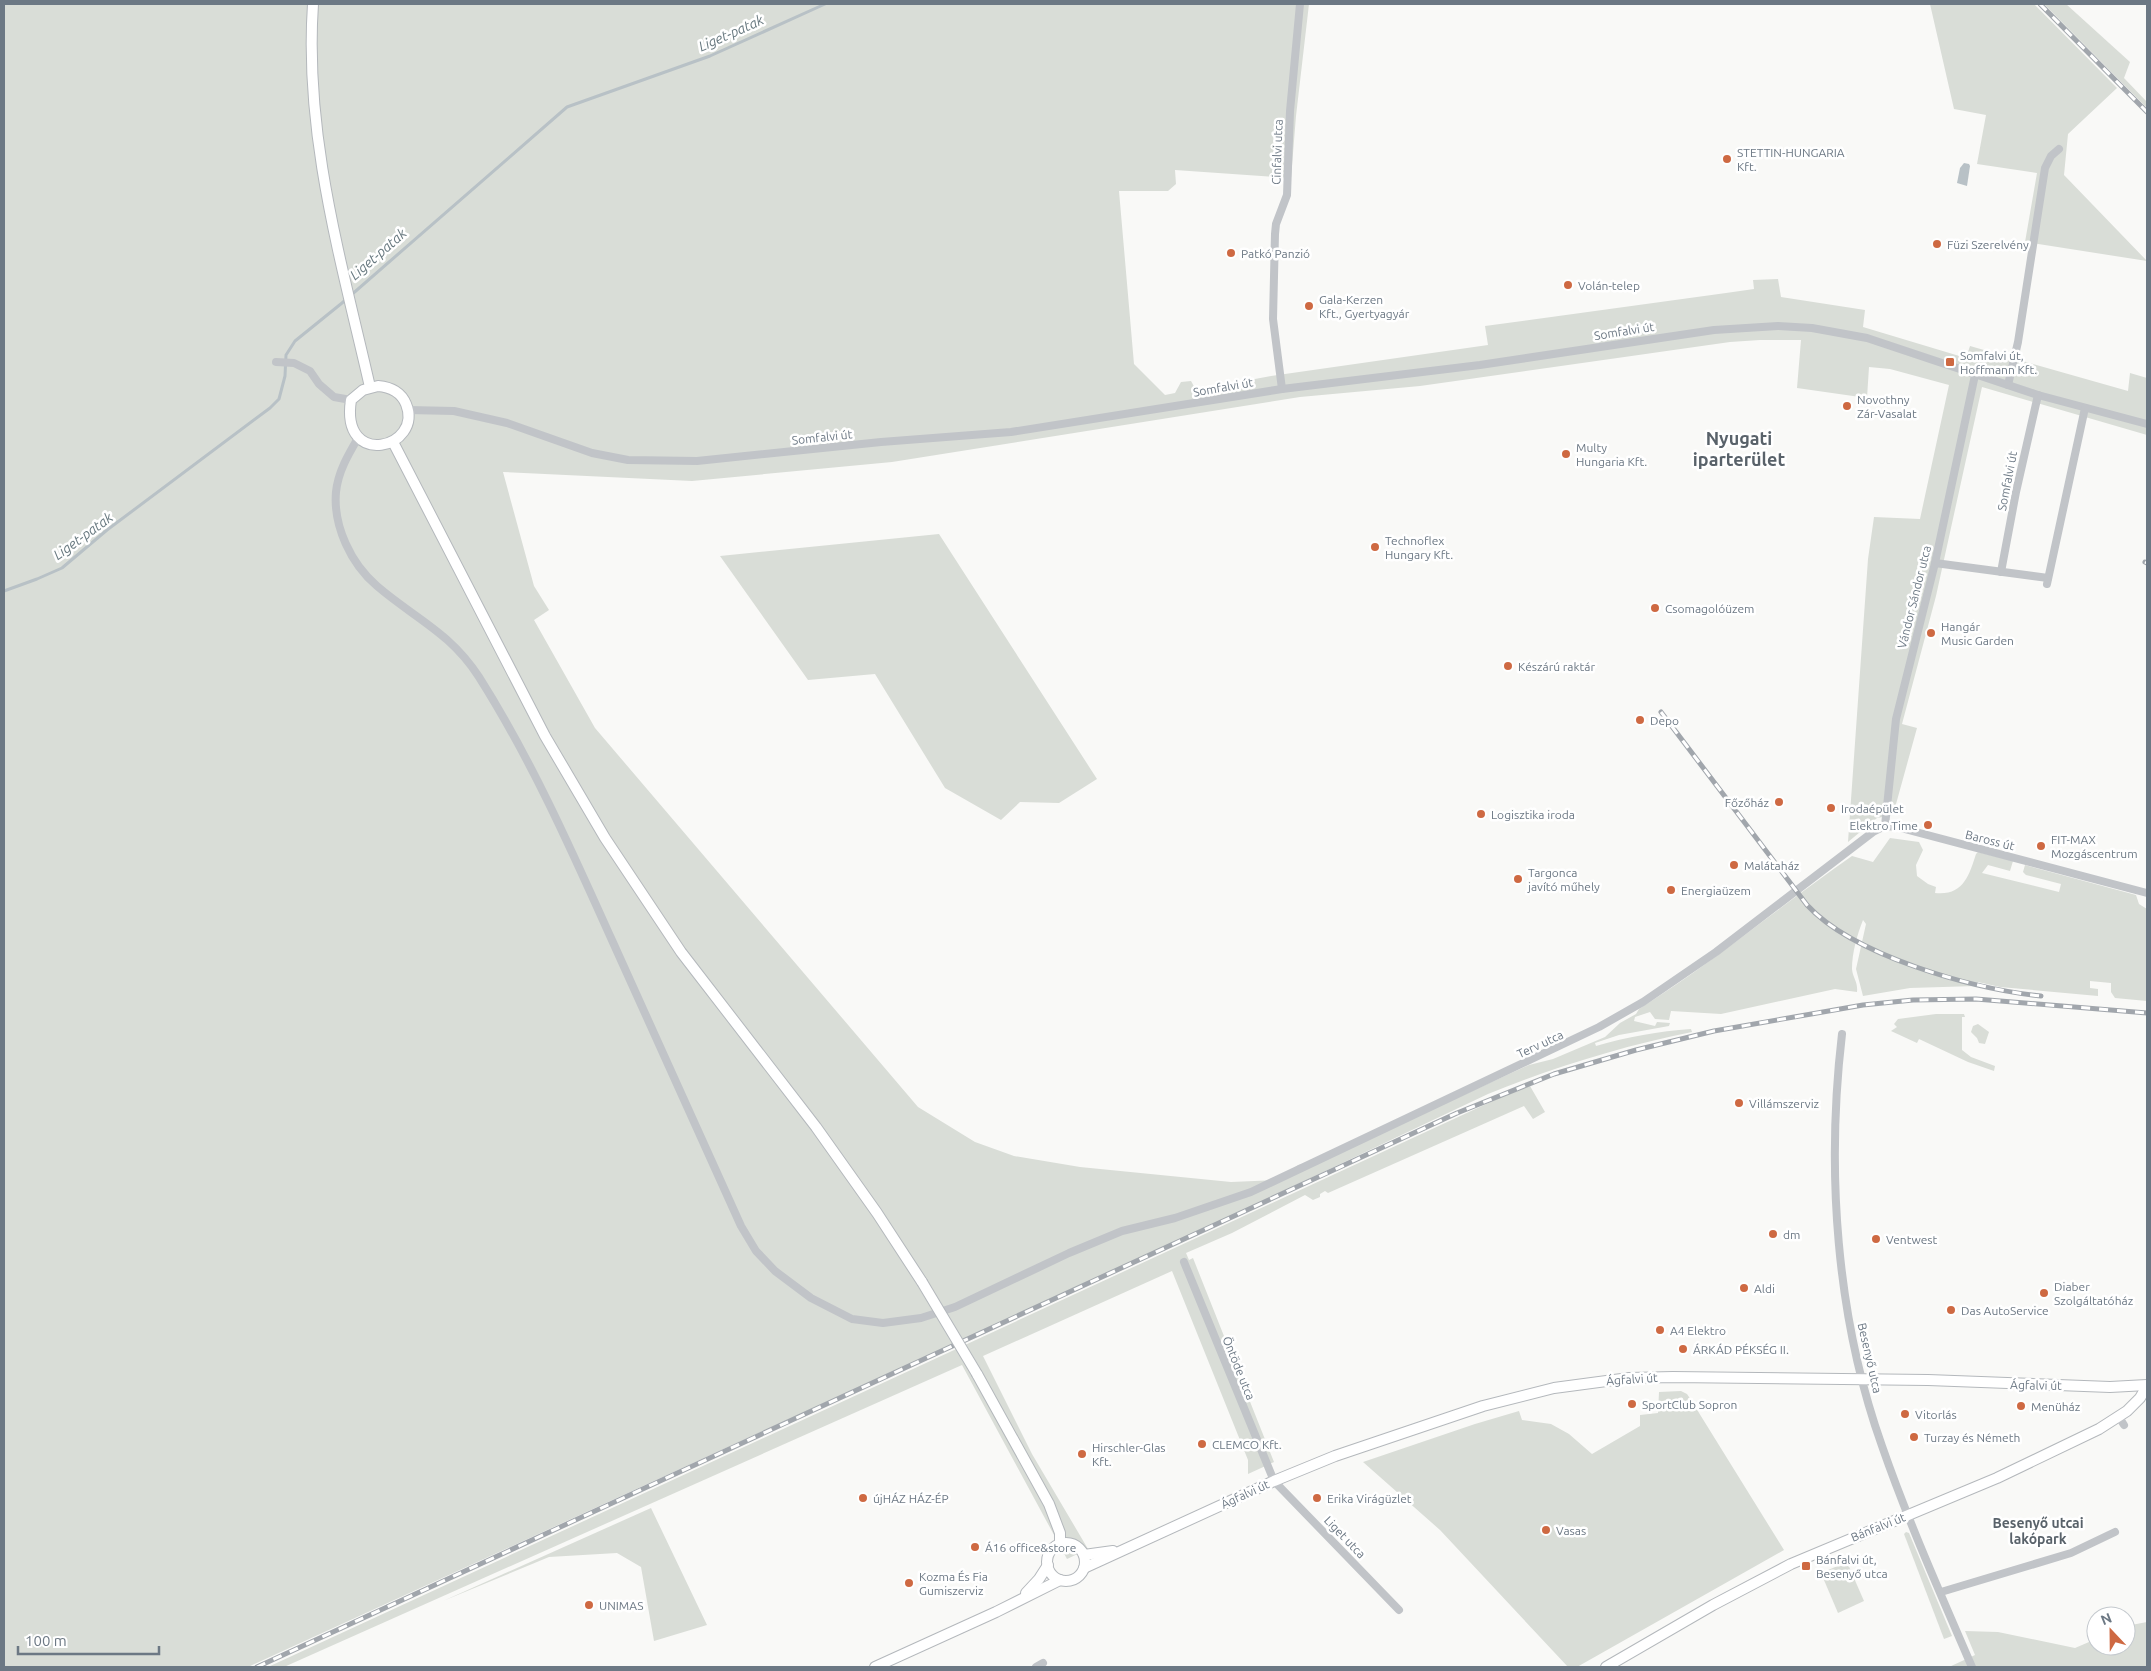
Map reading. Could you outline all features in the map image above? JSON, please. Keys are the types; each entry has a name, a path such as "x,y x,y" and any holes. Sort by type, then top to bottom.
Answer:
{"main road":[{"path":"313,4 312,70 319,153 326,197 370,387"},
{"path":"378,386 394,390 400,395 408,410 408,420 405,429 393,442 374,445 358,438 350,424 348,416 351,400 370,387 378,386"},
{"path":"393,442 545,736 605,838 681,952 816,1127 877,1213 922,1282 977,1374 1049,1504 1066,1544 1080,1549 1084,1554 1084,1568 1081,1574 1073,1580 1060,1580 875,1667"},
{"name":"Ágfalvi út","path":"1084,1568 1274,1481 1335,1456 1437,1420 1554,1388 1635,1378 1862,1379 2110,1387 2147,1385"},
{"name":"Bánfalvi út","path":"1606,1667 1764,1578 1843,1541 2032,1462 2121,1421 2147,1385"},
{"name":"Ágfalvi út","path":"1084,1554 1108,1553 1145,1541"},
{"path":"1020,1600 1039,1579 1048,1565 1050,1552 1066,1544"},
{"path":"1048,1565 1052,1574 1060,1580"}],"street":[{"name":"Cinfalvi utca","path":"1282,389 1273,308 1275,234 1276,224 1287,195 1290,111 1300,4"},
{"path":"2008,385 2018,342 2045,168 2048,160 2059,149"},
{"name":"Somfalvi út","path":"408,410 454,411 507,423 592,453 628,460 697,461 871,443 1011,432 1282,389 1480,365 1714,330 1764,326 1812,328 1867,338 2038,395 2147,424"},
{"path":"283,362 310,371 319,384 334,397 351,400"},
{"name":"Vándor Sándor utca","path":"1885,826 1896,719 1934,564 1975,375"},
{"name":"Somfalvi út","path":"2002,572 2016,492 2038,395"},
{"path":"1934,564 2002,572 2048,581 2085,408"},
{"name":"Terv utca","path":"358,438 347,455 336,493 338,518 346,543 358,565 376,586 426,621 452,643 478,675 522,753 562,831 741,1226 756,1251 775,1271 811,1298 852,1319 883,1322 921,1318 955,1307 1122,1230 1169,1219 1251,1192 1599,1027 1643,1002 1708,957 1873,832 1885,826"},
{"name":"Baross út","path":"1885,826 1897,827 2147,893"},
{"name":"Besenyő utca","path":"1842,1034 1836,1087 1836,1207 1841,1262 1862,1379 1881,1445 1972,1667"},
{"name":"Öntöde utca","path":"1184,1262 1274,1481"},
{"name":"Liget utca","path":"1274,1481 1399,1610"},
{"path":"1941,1592 2071,1552 2115,1532"}],"shaded area":[{"path":"4,4 1309,4 1291,178 1175,170 1176,184 1168,191 1119,191 1134,364 1165,395 1175,393 1181,382 1191,381 1196,390 1271,376 1488,345 1485,326 1754,289 1753,280 1778,279 1781,297 1865,310 1863,327 1966,358 1970,346 2128,391 2130,373 2147,378 2147,435 1982,387 1936,596 1902,724 1917,728 1893,815 1877,818 1848,842 1868,559 1874,517 1920,519 1949,385 1890,369 1869,367 1867,398 1797,388 1801,340 1730,342 1420,386 1300,397 892,462 692,481 503,472 534,586 549,610 534,620 595,728 918,1107 975,1142 1014,1156 1080,1167 1231,1182 1278,1180 1298,1165 1326,1158 1529,1065 1553,1059 1605,1037 1620,1023 1636,1014 1639,1009 1720,954 1852,856 1873,862 1890,838 1919,842 1923,850 1916,865 1917,876 1936,887 1935,893 1945,893 1958,888 1971,870 1978,852 2013,861 2010,871 1988,865 1982,873 2059,892 2061,884 2026,875 2023,872 2025,865 2136,895 2139,904 2147,909 2147,1001 2115,998 2111,992 2111,983 2090,981 2090,988 2098,989 2098,996 2000,987 1978,982 1976,986 1910,988 1863,996 1856,969 1866,924 1863,920 1855,944 1852,963 1857,992 1835,989 1721,1014 1671,1011 1669,1020 1655,1019 1650,1012 1635,1017 1634,1021 1655,1026 1657,1022 1670,1023 1669,1026 1619,1035 1595,1043 1596,1046 1655,1033 1691,1029 1692,1032 1589,1058 1488,1094 1180,1240 248,1667 4,1667"},
{"path":"1930,4 2034,4 2117,88 2068,134 2064,175 2147,261 2025,242 2037,173 1977,164 1986,115 1954,109"},
{"path":"2044,4 2066,4 2130,62 2124,78 2147,102 2147,108"},
{"path":"1964,163 1970,166 1967,186 1957,183 1960,168"},
{"path":"939,534 1097,779 1059,803 1020,802 1001,820 945,788 875,674 808,680 720,556"},
{"path":"1936,1014 1964,1014 1965,1017 1962,1017 1962,1050 1971,1057 1995,1066 1994,1071 1968,1062 1919,1039 1917,1043 1891,1031 1897,1027 1894,1024 1898,1019"},
{"path":"1978,1024 1989,1032 1985,1044 1979,1043 1971,1032 1973,1026"},
{"path":"1530,1086 1545,1112 1533,1119 1524,1106 1328,1193 1325,1191 1320,1194 1320,1197 1313,1200 1305,1195 1232,1233 1186,1253 1189,1260 1193,1258 1274,1462 1248,1474 1248,1460 1172,1271 983,1356 1032,1454 1088,1549 1067,1559 962,1365 284,1667 268,1667 1497,1099"},
{"path":"1681,1391 1687,1394 1691,1400 1784,1550 1577,1667 1568,1667 1440,1530 1363,1462 1519,1411 1522,1420 1551,1424 1569,1434 1592,1454 1640,1426 1640,1415 1658,1413 1659,1392"},
{"path":"651,1508 707,1625 654,1641 641,1567 617,1553 549,1557 443,1601"},
{"path":"1906,1532 1909,1533 1952,1636 1944,1639 1904,1534"},
{"path":"1847,1562 1864,1601 1838,1613 1821,1573"},
{"path":"2147,1622 2147,1667 1949,1667 1975,1655 1965,1631 1998,1632 2075,1648 2086,1643 2086,1656 2136,1656 2136,1624"}],"waterway":[{"name":"Liget-patak","path":"4,591 62,568 107,530 270,408 279,399 285,376 286,355 295,341 342,303 567,107 710,56 825,4"}],"railway":[{"path":"2040,4 2147,112"},
{"path":"1661,712 1807,905 1828,923 1854,940 1916,967 1982,986 2041,996"},
{"path":"257,1667 1457,1113 1554,1074 1636,1050 1714,1031 1863,1005 1913,1000 1976,999 2147,1013"}],"place":[{"name":"STETTIN-HUNGARIA Kft.","path":"1727,159"},
{"name":"Füzi Szerelvény","path":"1937,244"},
{"name":"Patkó Panzió","path":"1231,253"},
{"name":"Volán-telep","path":"1568,285"},
{"name":"Gala-Kerzen Kft., Gyertyagyár","path":"1309,306"},
{"name":"Somfalvi út, Hoffmann Kft.","path":"1950,362"},
{"name":"Novothny Zár-Vasalat","path":"1847,406"},
{"name":"Multy Hungaria Kft.","path":"1566,454"},
{"name":"Technoflex Hungary Kft.","path":"1375,547"},
{"name":"Csomagolóüzem","path":"1655,608"},
{"name":"Hangár Music Garden","path":"1931,633"},
{"name":"Készárú raktár","path":"1508,666"},
{"name":"Depo","path":"1640,720"},
{"name":"Főzőház","path":"1779,802"},
{"name":"Irodaépület","path":"1831,808"},
{"name":"Logisztika iroda","path":"1481,814"},
{"name":"Elektro Time","path":"1928,825"},
{"name":"FIT-MAX Mozgáscentrum","path":"2041,846"},
{"name":"Malátaház","path":"1734,865"},
{"name":"Targonca javító műhely","path":"1518,879"},
{"name":"Energiaüzem","path":"1671,890"},
{"name":"Villámszerviz","path":"1739,1103"},
{"name":"dm","path":"1773,1234"},
{"name":"Ventwest","path":"1876,1239"},
{"name":"Aldi","path":"1744,1288"},
{"name":"Diaber Szolgáltatóház","path":"2044,1293"},
{"name":"Das AutoService","path":"1951,1310"},
{"name":"A4 Elektro","path":"1660,1330"},
{"name":"ÁRKÁD PÉKSÉG II.","path":"1683,1349"},
{"name":"SportClub Sopron","path":"1632,1404"},
{"name":"Menüház","path":"2021,1406"},
{"name":"Vitorlás","path":"1905,1414"},
{"name":"Turzay és Németh","path":"1914,1437"},
{"name":"CLEMCO Kft.","path":"1202,1444"},
{"name":"Hirschler-Glas Kft.","path":"1082,1454"},
{"name":"újHÁZ HÁZ-ÉP","path":"863,1498"},
{"name":"Erika Virágüzlet","path":"1317,1498"},
{"name":"Vasas","path":"1546,1530"},
{"name":"Á16 office&store","path":"975,1547"},
{"name":"Bánfalvi út, Besenyő utca","path":"1806,1566"},
{"name":"Kozma És Fia Gumiszerviz","path":"909,1583"},
{"name":"UNIMAS","path":"589,1605"}],"district":[{"name":"Nyugati iparterület","path":"1739,448"},
{"name":"Besenyő utcai lakópark","path":"2038,1532"}]}
